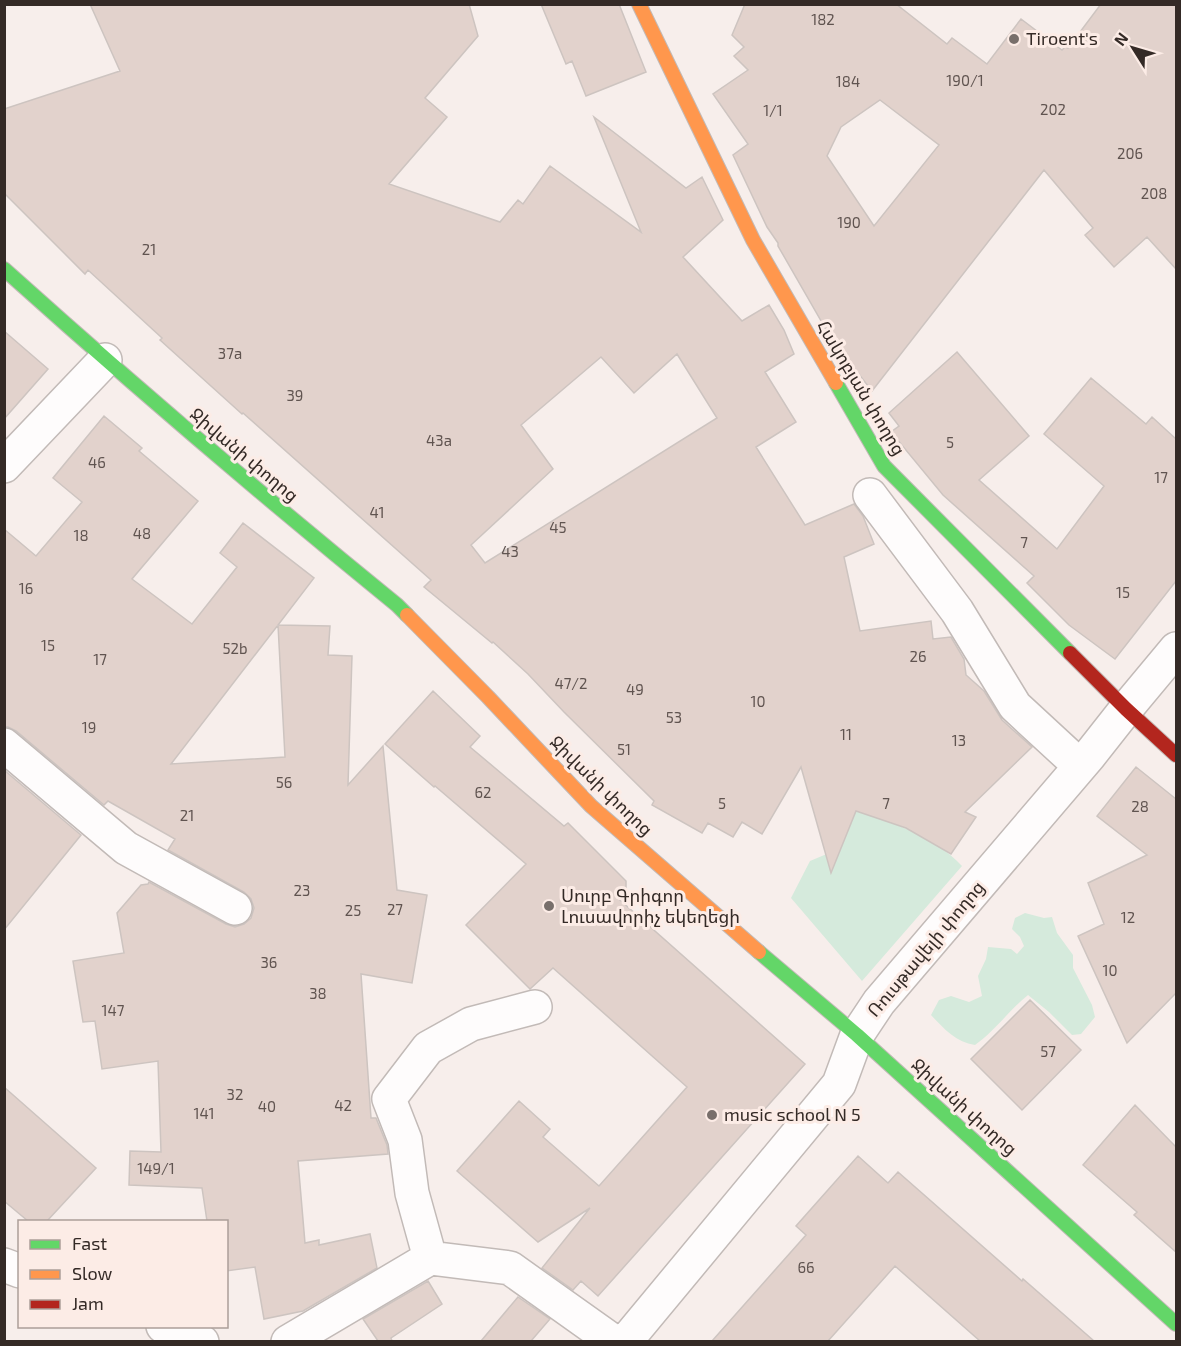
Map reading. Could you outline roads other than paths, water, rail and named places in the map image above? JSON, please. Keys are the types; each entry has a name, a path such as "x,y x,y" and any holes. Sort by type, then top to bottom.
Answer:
{"street":[{"name":"Հակոբյան փողոց","path":"639,4 753,240 884,466 1176,755"},
{"name":"Ջիվանի փողոց","path":"4,269 105,360 397,605 591,806 857,1035 1176,1324"},
{"path":"4,466 105,360"},
{"path":"870,495 957,611 1015,706 1080,766"},
{"name":"Ռուսթավելի փողոց","path":"625,1341 839,1084 857,1035 879,1002 1080,766 1176,649"},
{"path":"4,745 126,848 235,908"},
{"path":"430,1258 412,1193 405,1140 389,1099 429,1048 471,1024 535,1007"},
{"path":"288,1341 430,1258 510,1268 614,1341"},
{"path":"169,1328 202,1341"}],"place":[{"name":"Tiroent's","path":"1014,39"},
{"name":"Սուրբ Գրիգոր Լուսավորիչ եկեղեցի","path":"549,906"},
{"name":"music school N 5","path":"712,1115"}]}
